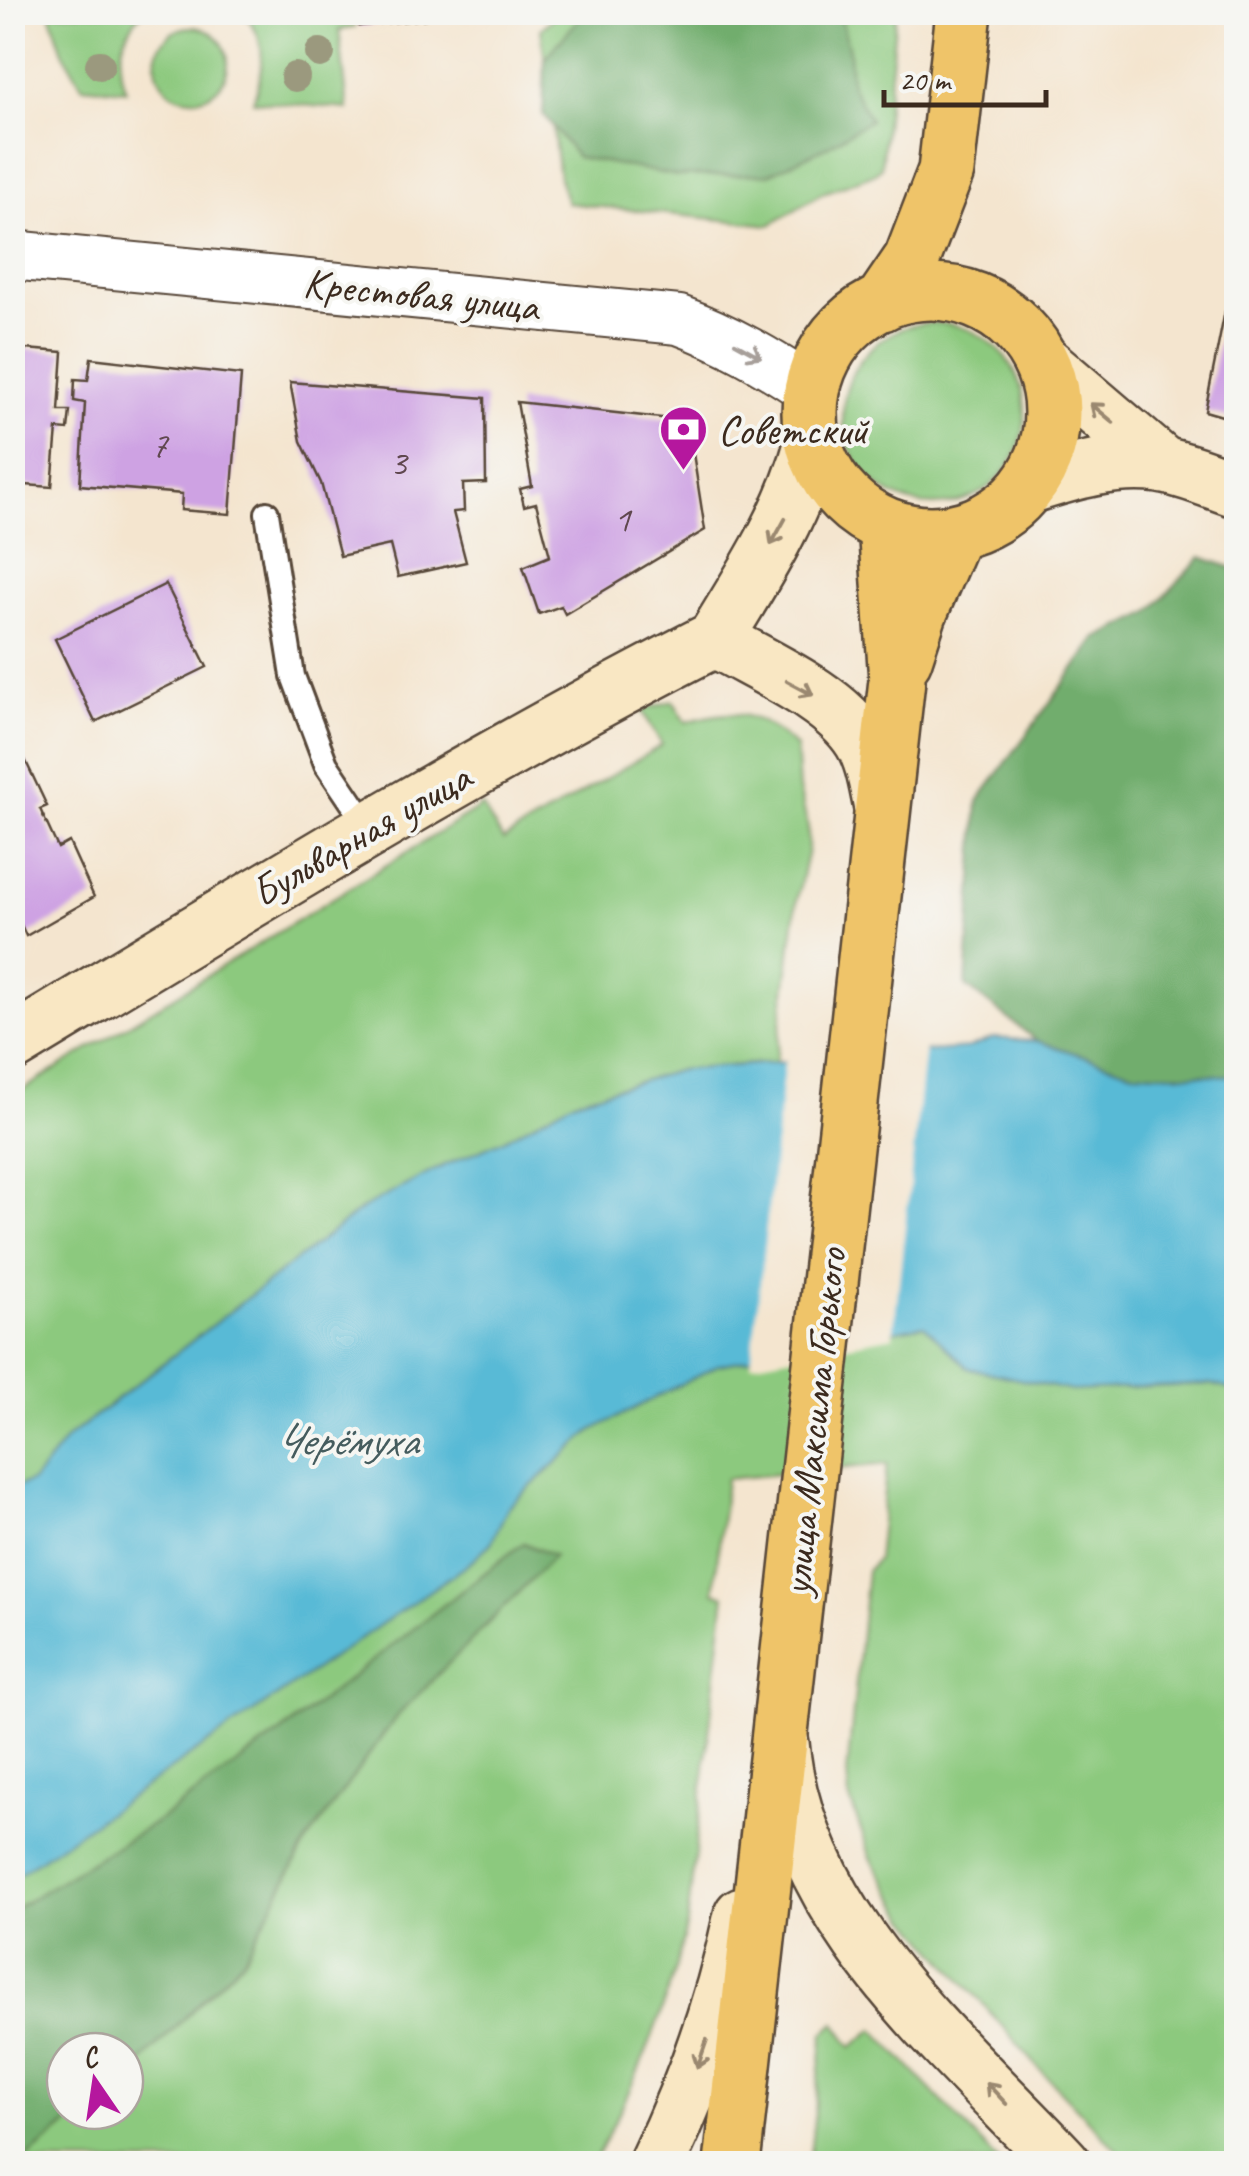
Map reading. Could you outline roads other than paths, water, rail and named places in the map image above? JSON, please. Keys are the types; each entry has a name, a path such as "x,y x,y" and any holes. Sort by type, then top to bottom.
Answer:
{"main road":[{"path":"882,303 912,259 946,171 964,12"},
{"path":"946,171 964,260 987,306"},
{"path":"908,294 961,296 987,306 1018,329 1048,379 1052,416 1046,453 1028,486 995,516 954,532 920,534 886,526 848,502 826,474 813,416 828,350 856,318 908,294"},
{"path":"886,526 897,680"},
{"path":"897,680 919,613 954,532"},
{"name":"улица Максима Горького","path":"732,2164 897,680"}],"street":[{"name":"Крестовая улица","path":"12,255 679,320 758,355 813,416"},
{"path":"1040,360 1164,466"},
{"path":"813,416 804,478 716,639 842,714 872,764 882,808"},
{"path":"1028,486 1125,462 1164,466 1236,489"},
{"name":"Бульварная улица","path":"12,1044 369,828 609,692 716,639"},
{"path":"656,2164 689,2089 724,1985 781,1721"},
{"path":"781,1721 784,1769 792,1800 812,1857 847,1924 883,1973 1063,2164"}],"lane":[{"path":"267,513 293,676 326,764 369,828"}],"water":[{"name":"Черёмуха","path":"993,1038 1037,1041 1133,1072 1236,1076 1236,1391 1211,1384 1072,1391 968,1368 924,1325 718,1365 591,1431 508,1507 491,1543 467,1565 13,1878 13,1488 33,1481 66,1439 363,1208 575,1100 680,1070 969,1048"}],"place":[{"name":"Советский","path":"683,472"}]}
